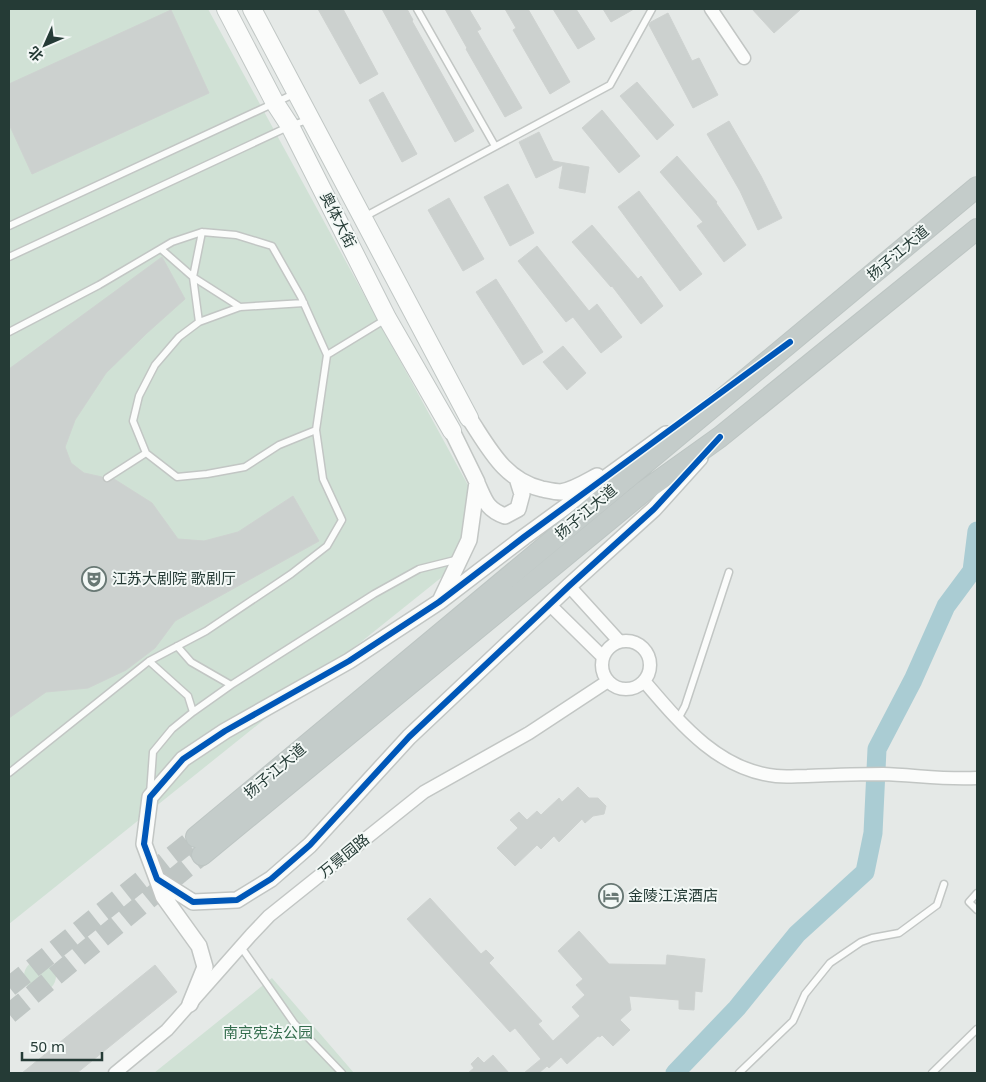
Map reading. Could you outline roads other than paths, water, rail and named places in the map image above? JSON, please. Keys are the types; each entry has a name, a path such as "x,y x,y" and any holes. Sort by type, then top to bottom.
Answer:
{"highway":[{"name":"扬子江大道","path":"977,187 790,342 199,846 643,492 720,437 977,228"}],"main road":[{"name":"奥体大街","path":"226,9 290,126 388,318 452,431"},
{"name":"奥体大街","path":"252,9 470,418"}],"street":[{"path":"711,9 744,58"},
{"path":"190,1004 205,967 199,946 163,896 144,844 150,797 183,759 225,731 349,661 440,602 524,537 648,448 790,342"},
{"path":"470,418 500,464 517,478 532,486 561,492 586,482 648,448"},
{"path":"452,431 486,502 494,512 505,516 518,509 522,494 517,478"},
{"path":"157,879 193,902 237,900 271,880 310,845 409,737 569,586 654,509 720,437"},
{"path":"440,602 469,540 477,482"},
{"path":"569,586 619,641"},
{"path":"550,605 602,658"},
{"path":"619,641 635,642 647,652 651,667 649,675 638,686 622,689 614,686 603,674 602,658 606,650 619,641"},
{"name":"万景园路","path":"115,1073 167,1030 270,916 424,792 530,733 608,681"},
{"path":"644,682 678,720 707,747 733,764 776,776 884,774 959,779 977,778"}],"lane":[{"path":"417,9 495,146"},
{"path":"363,217 610,85 652,9"},
{"path":"9,226 297,93"},
{"path":"9,257 290,126 311,119"},
{"path":"199,322 193,277 202,232"},
{"path":"9,332 99,285 172,242 202,232 236,235 272,246 304,304 328,355 316,430 323,479 342,520 327,546 290,574 213,625 149,661 9,773"},
{"path":"161,248 193,277 240,306"},
{"path":"304,304 240,306 199,322 179,337 155,365 139,396 133,421 146,453 177,477 245,467 279,446 316,430"},
{"path":"328,355 388,318"},
{"path":"107,478 146,453"},
{"path":"150,797 153,752 172,729 193,712 231,685 374,594 419,569 460,558"},
{"path":"678,720 685,706 729,572"},
{"path":"177,646 191,662 231,685"},
{"path":"149,661 188,696 193,712"},
{"path":"739,1073 793,1022 805,994 830,963 861,942 899,933 937,905 944,884"},
{"path":"977,893 969,902 977,910"},
{"path":"241,946 294,1023 342,1073"},
{"path":"932,1073 977,1029"}],"waterway":[{"path":"675,1073 737,1008 797,934 865,872 873,833 877,749 913,680 946,606 972,571 977,531"}],"tunnel":[{"path":"9,987 196,837"},
{"path":"9,1014 202,855"}],"place":[{"name":"江苏大剧院 歌剧厅","path":"94,579"},
{"name":"金陵江滨酒店","path":"611,896"}],"park label":[{"name":"南京宪法公园","path":"268,1033"}]}
